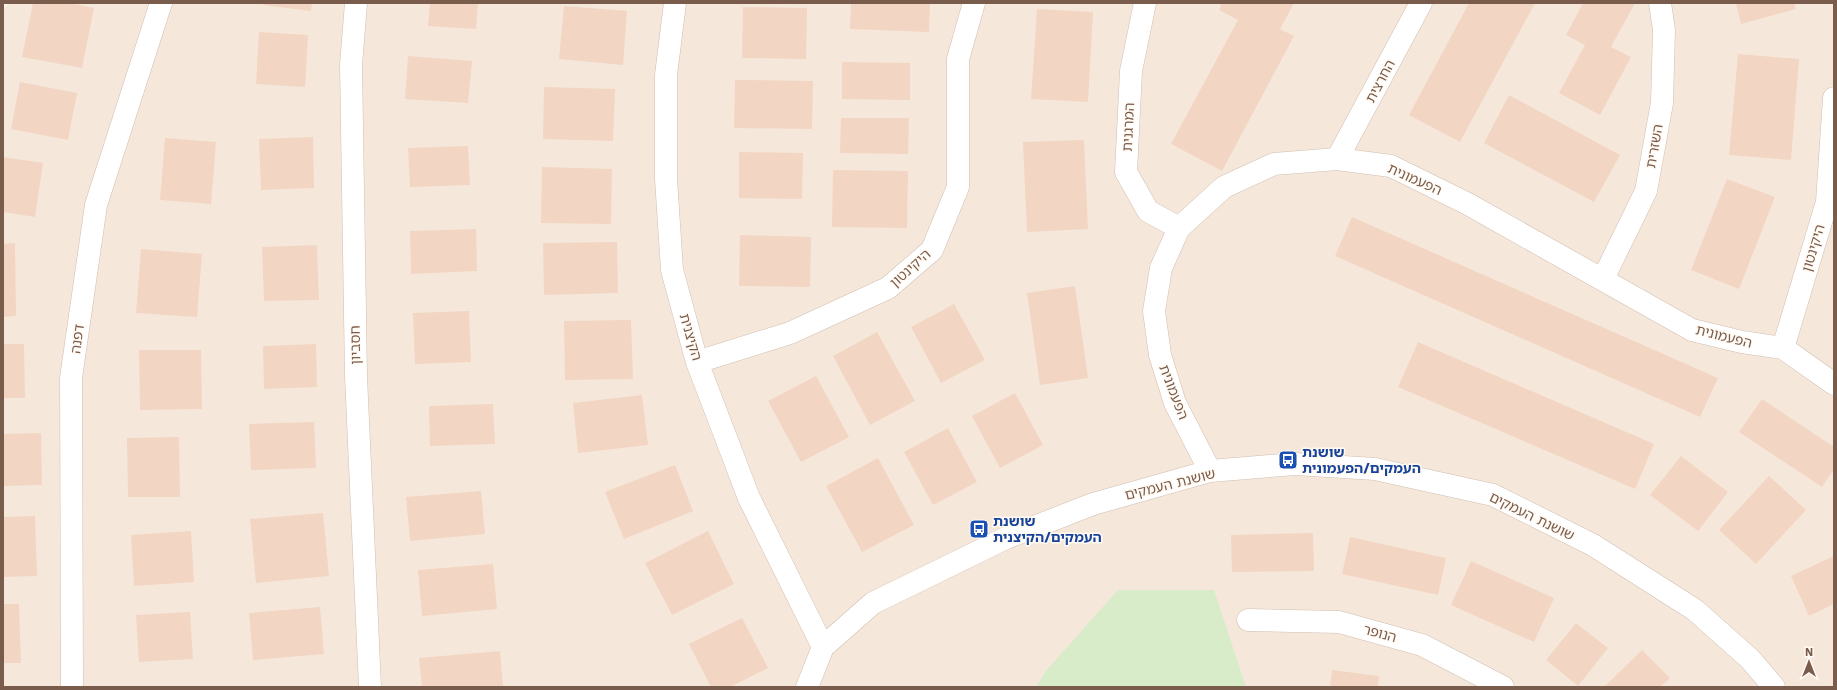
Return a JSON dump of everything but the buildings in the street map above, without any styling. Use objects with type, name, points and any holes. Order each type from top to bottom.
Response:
[{"type":"street","name":"דפנה","points":[[72,687],[71,378],[96,205],[161,3]]},
{"type":"street","name":"חסביון","points":[[356,3],[351,64],[356,376],[370,687]]},
{"type":"street","name":"הקיצנית","points":[[675,3],[666,75],[666,178],[672,270],[697,362],[749,498],[823,647]]},
{"type":"street","name":"היקינטון","points":[[697,362],[790,333],[888,288],[932,250],[958,187],[958,59],[974,3]]},
{"type":"street","name":"המרגנית","points":[[1145,3],[1131,71],[1126,172],[1148,211],[1179,228]]},
{"type":"street","name":"החרצית","points":[[1337,159],[1422,3]]},
{"type":"street","name":"השזרית","points":[[1603,279],[1646,191],[1662,102],[1664,30],[1660,3]]},
{"type":"street","name":"היקינטון","points":[[1783,348],[1827,202],[1834,98]]},
{"type":"street","name":"הפעמונית","points":[[1210,471],[1176,403],[1160,355],[1154,311],[1161,268],[1179,228],[1224,187],[1274,164],[1337,159],[1391,166],[1468,204],[1692,330],[1742,342],[1783,348],[1834,384]]},
{"type":"street","name":"שושנת העמקים","points":[[807,687],[823,647],[873,603],[1006,538],[1092,504],[1210,471],[1295,464],[1376,469],[1492,495],[1593,545],[1694,610],[1750,659],[1774,687]]},
{"type":"street","name":"הנופר","points":[[1248,620],[1339,622],[1422,645],[1503,687]]},
{"type":"shaded area","points":[[9,3],[1834,3],[1834,687],[3,687],[3,9]]},
{"type":"green space","points":[[1118,590],[1214,590],[1246,687],[1036,687],[1045,672]]},
{"type":"place","name":"שושנת העמקים/הפעמונית","points":[[1288,460]]},
{"type":"place","name":"שושנת העמקים/הקיצנית","points":[[979,529]]}]
